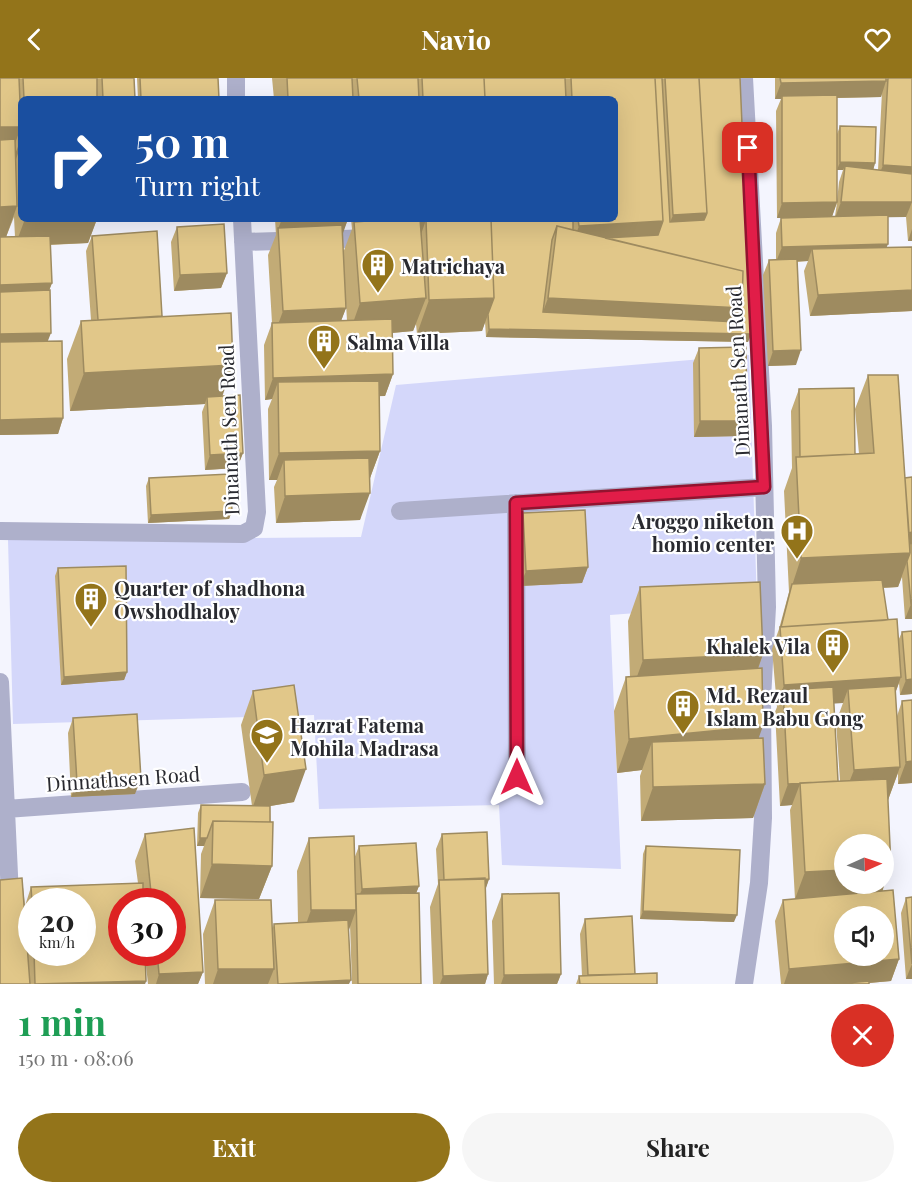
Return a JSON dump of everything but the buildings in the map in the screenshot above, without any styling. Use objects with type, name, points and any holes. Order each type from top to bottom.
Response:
[{"type":"street","points":[[236,78],[236,96]]},
{"type":"street","name":"Dinanath Sen Road","points":[[744,78],[764,487],[767,607],[762,699],[763,818],[759,883],[744,984]]},
{"type":"street","name":"Dinanath Sen Road","points":[[0,531],[243,534],[254,528],[257,512],[242,222]]},
{"type":"street","points":[[243,242],[386,238]]},
{"type":"street","points":[[400,511],[764,487]]},
{"type":"street","points":[[516,503],[517,777]]},
{"type":"street","points":[[0,682],[10,896]]},
{"type":"street","name":"Dinnathsen Road","points":[[6,809],[242,792]]},
{"type":"shaded area","points":[[749,355],[757,604],[610,615],[621,869],[502,865],[499,805],[319,809],[314,715],[13,724],[8,540],[361,537],[396,385]]},
{"type":"place","name":"Matrichaya","points":[[378,294]]},
{"type":"place","name":"Salma Villa","points":[[324,370]]},
{"type":"place","name":"Aroggo niketon homio center","points":[[797,560]]},
{"type":"place","name":"Quarter of shadhona Owshodhaloy","points":[[91,628]]},
{"type":"place","name":"Khalek Vila","points":[[833,674]]},
{"type":"place","name":"Md. Rezaul Islam Babu Gong","points":[[683,735]]},
{"type":"place","name":"Hazrat Fatema Mohila Madrasa","points":[[267,764]]},
{"type":"route","points":[[517,777],[516,503],[764,487],[763,426],[748,148]]}]
